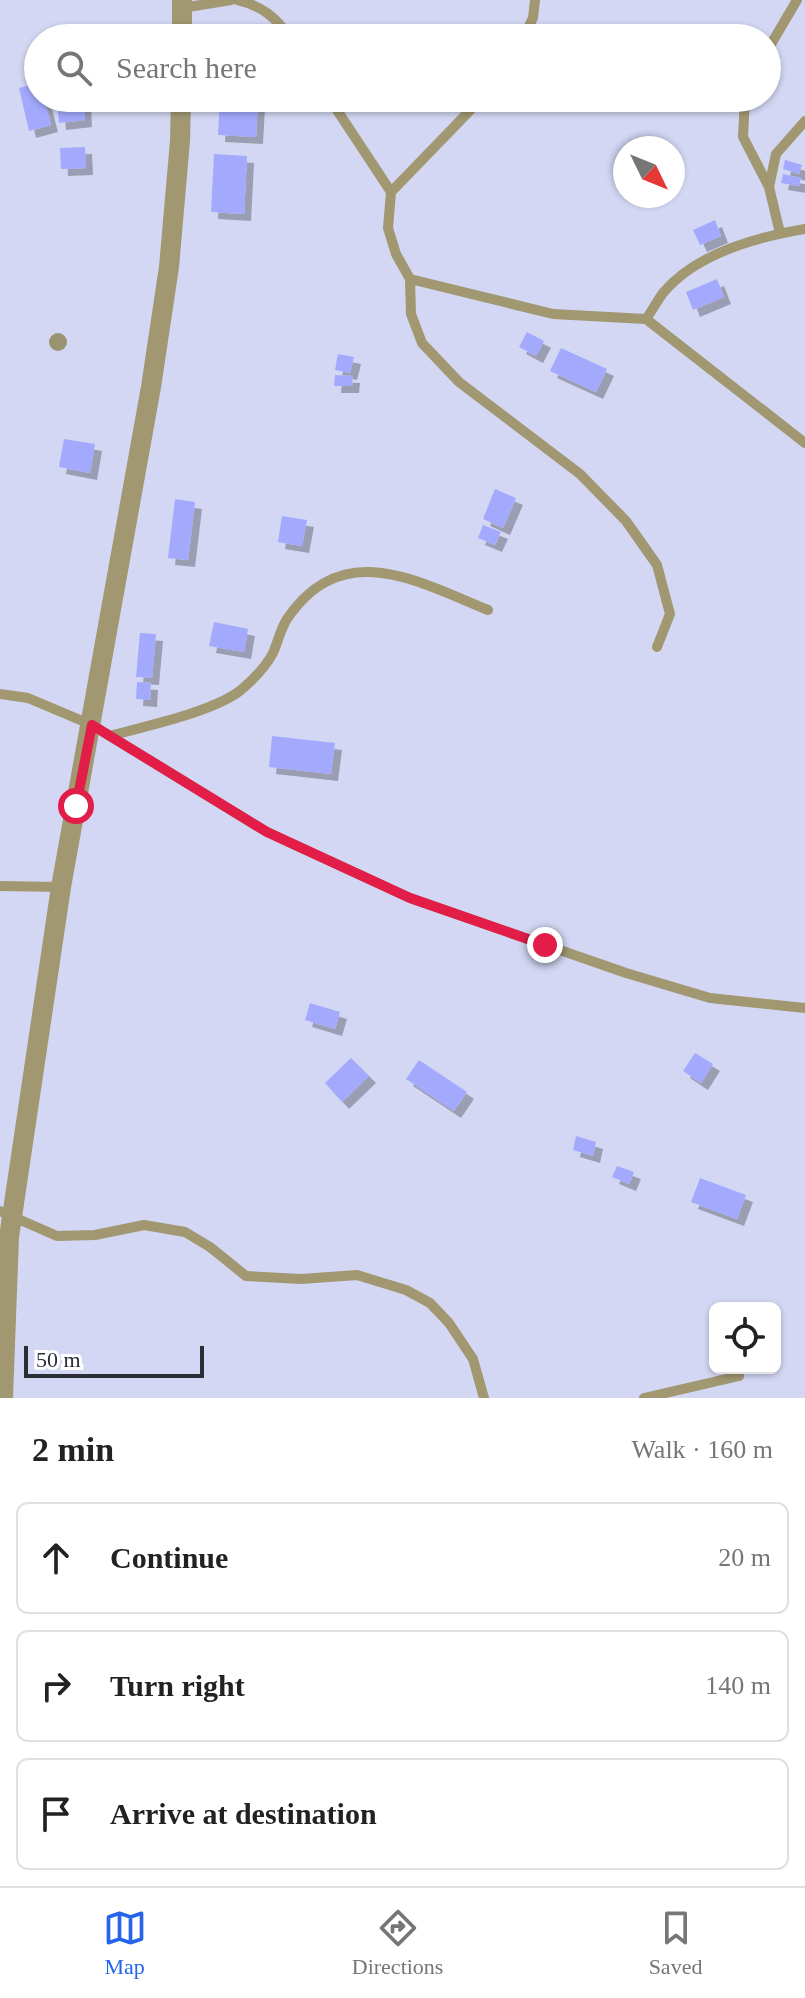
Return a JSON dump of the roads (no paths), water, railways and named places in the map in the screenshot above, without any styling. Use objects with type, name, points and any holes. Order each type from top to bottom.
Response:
[{"type":"street","points":[[3,1398],[9,1237],[6,1213],[151,387],[169,267],[181,112]]},
{"type":"lane","points":[[182,4],[234,0],[251,3],[271,13],[279,24]]},
{"type":"lane","points":[[530,24],[535,0]]},
{"type":"lane","points":[[781,27],[797,0]]},
{"type":"lane","points":[[338,112],[391,192],[388,228],[396,254],[410,279],[411,314],[422,343],[459,382],[580,474],[626,521],[657,565],[670,614],[657,647]]},
{"type":"lane","points":[[391,192],[468,112]]},
{"type":"lane","points":[[744,112],[743,137],[769,187],[780,233]]},
{"type":"lane","points":[[769,187],[776,154],[805,121]]},
{"type":"lane","points":[[646,319],[664,291],[694,266],[727,250],[780,233],[805,229]]},
{"type":"lane","points":[[410,279],[553,314],[646,319],[805,443]]},
{"type":"lane","points":[[110,736],[205,708],[238,692],[261,673],[273,653],[284,623],[298,604],[317,588],[339,577],[384,571],[407,577],[488,610]]},
{"type":"lane","points":[[0,694],[28,698],[92,725],[267,832],[410,898],[626,973],[710,998],[805,1008]]},
{"type":"lane","points":[[0,886],[61,887]]},
{"type":"lane","points":[[6,1213],[57,1236],[95,1235],[144,1225],[185,1232],[210,1247],[246,1276],[301,1279],[357,1275],[406,1290],[430,1303],[449,1323],[473,1359],[484,1398]]},
{"type":"lane","points":[[644,1398],[739,1376]]}]
